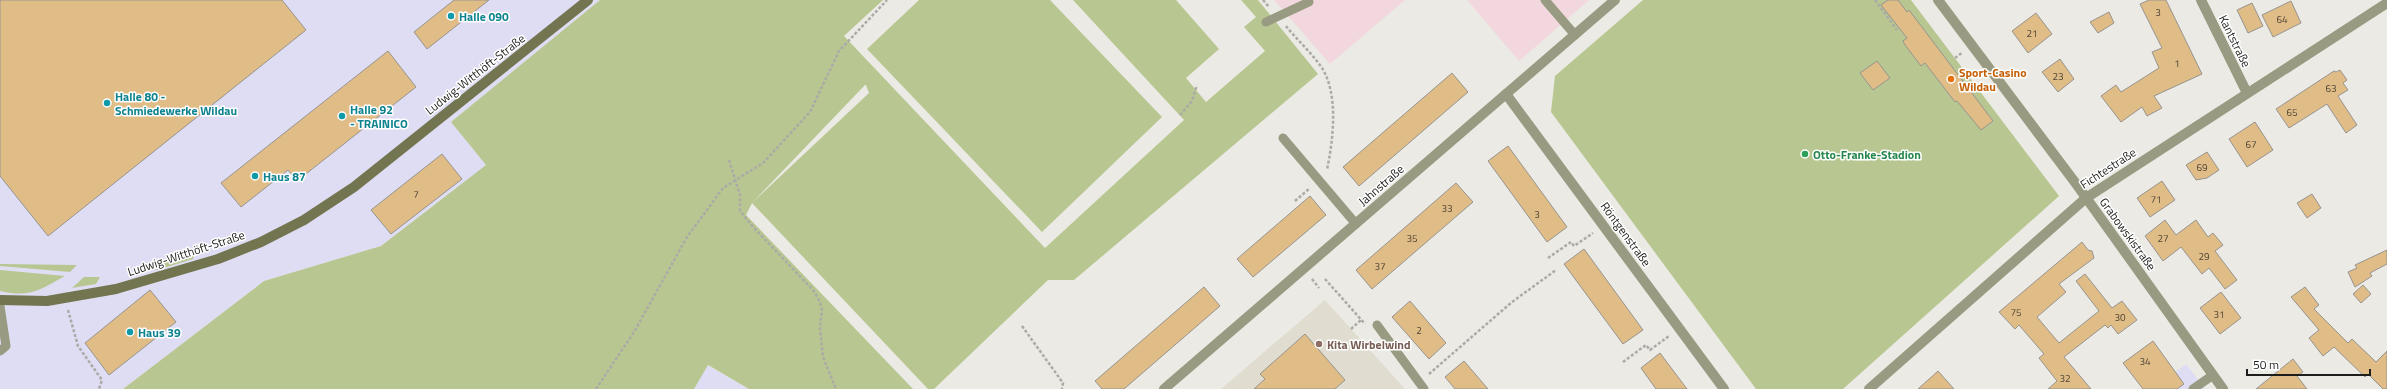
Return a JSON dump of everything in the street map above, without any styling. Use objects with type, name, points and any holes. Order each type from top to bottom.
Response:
[{"type":"street","name":"Ludwig-Witthöft-Straße","points":[[0,300],[27,302],[65,298],[116,289],[218,259],[261,242],[304,220],[354,186],[588,0]]},
{"type":"street","name":"Jahnstraße","points":[[1164,389],[1615,0]]},
{"type":"street","name":"Grabowskistraße","points":[[1938,0],[2086,198],[2224,389]]},
{"type":"street","name":"Kantstraße","points":[[2201,0],[2247,93]]},
{"type":"street","name":"Fichtestraße","points":[[1869,389],[2086,198],[2387,3]]},
{"type":"street","name":"Röntgenstraße","points":[[1506,94],[1724,389]]},
{"type":"lane","points":[[1545,0],[1575,34]]},
{"type":"lane","points":[[1266,22],[1309,2]]},
{"type":"lane","points":[[1283,138],[1356,224]]},
{"type":"lane","points":[[0,306],[6,346],[0,351]]},
{"type":"lane","points":[[1376,325],[1424,389]]},
{"type":"lane","points":[[2193,389],[2213,375]]},
{"type":"path","points":[[596,389],[634,332],[687,237],[723,188],[763,163],[810,112],[840,51],[887,0]]},
{"type":"path","points":[[1263,0],[1322,68],[1330,95],[1334,136],[1326,171],[1327,189]]},
{"type":"path","points":[[1875,0],[1897,30]]},
{"type":"path","points":[[1180,115],[1192,101],[1197,85]]},
{"type":"path","points":[[729,160],[737,179],[740,195],[740,211],[754,228],[813,290],[820,302],[823,357],[836,389]]},
{"type":"path","points":[[1296,201],[1319,180]]},
{"type":"path","points":[[1548,258],[1571,242],[1574,246],[1592,233]]},
{"type":"path","points":[[1425,377],[1512,302],[1556,270]]},
{"type":"path","points":[[65,298],[78,346],[102,380],[99,389]]},
{"type":"path","points":[[1351,329],[1361,320]]},
{"type":"path","points":[[1022,326],[1063,384],[1062,389]]},
{"type":"path","points":[[1624,362],[1646,345],[1650,350],[1669,336]]},
{"type":"shaded area","points":[[0,0],[600,0],[451,122],[486,165],[381,246],[264,281],[123,389],[0,389]]},
{"type":"shaded area","points":[[1274,0],[1405,0],[1330,64]]},
{"type":"shaded area","points":[[1467,0],[1589,0],[1519,61]]},
{"type":"shaded area","name":"Kita Wirbelwind","points":[[1325,300],[1405,389],[1221,389]]},
{"type":"shaded area","points":[[2186,364],[2205,389],[2152,389]]},
{"type":"shaded area","points":[[707,365],[749,389],[694,389]]},
{"type":"green space","points":[[600,0],[883,0],[844,36],[1045,248],[1184,120],[1073,0],[1176,0],[1219,49],[1186,78],[1206,102],[1265,51],[1244,27],[1256,17],[1241,0],[1258,0],[1318,74],[1074,280],[1048,280],[934,389],[928,389],[752,203],[746,215],[913,389],[749,389],[708,365],[694,389],[123,389],[264,281],[381,246],[486,165],[451,122]],"holes":[[[865,85],[869,93],[752,203]]]},
{"type":"green space","points":[[919,0],[1050,0],[1162,117],[1042,232],[867,49]]},
{"type":"green space","name":"Otto-Franke-Stadion","points":[[1643,0],[1911,0],[2059,196],[1843,389],[1756,389],[1551,112],[1555,76]]},
{"type":"green space","points":[[197,251],[193,259],[157,270],[149,265]]},
{"type":"green space","points":[[0,264],[77,265],[70,272],[0,266]]},
{"type":"green space","points":[[0,270],[65,276],[41,289],[20,294],[0,291]]},
{"type":"green space","points":[[84,277],[100,277],[96,284],[72,288]]},
{"type":"building","name":"Halle 80 - Schmiedewerke Wildau","points":[[0,0],[282,0],[306,30],[48,236],[0,176]]},
{"type":"building","name":"Halle 090","points":[[454,0],[489,0],[427,49],[414,32]]},
{"type":"building","points":[[1888,0],[1898,0],[1907,12],[1909,10],[1993,121],[1981,130],[1957,101],[1955,102],[1925,63],[1921,66],[1903,41],[1907,38],[1881,5]]},
{"type":"building","points":[[2149,0],[2166,0],[2202,74],[2154,96],[2162,108],[2147,116],[2142,107],[2121,122],[2101,96],[2116,85],[2121,92],[2159,68],[2152,52],[2162,48],[2140,4]]},
{"type":"building","points":[[2291,1],[2301,23],[2273,37],[2262,15]]},
{"type":"building","points":[[2252,3],[2263,26],[2248,33],[2237,10]]},
{"type":"building","points":[[2109,12],[2114,23],[2098,33],[2090,22]]},
{"type":"building","points":[[2036,13],[2052,34],[2028,53],[2012,31]]},
{"type":"building","name":"Halle 92 - TRAINICO","points":[[388,51],[416,87],[297,181],[288,170],[241,207],[221,183]]},
{"type":"building","points":[[2060,59],[2074,79],[2058,92],[2042,72]]},
{"type":"building","points":[[1877,61],[1890,78],[1873,90],[1860,73]]},
{"type":"building","points":[[2340,70],[2347,80],[2343,83],[2348,90],[2338,96],[2357,125],[2346,133],[2327,104],[2289,128],[2276,109],[2334,71],[2336,72]]},
{"type":"building","points":[[1452,73],[1468,92],[1359,186],[1343,167]]},
{"type":"building","points":[[2255,122],[2273,150],[2247,167],[2229,139]]},
{"type":"building","points":[[1508,146],[1567,227],[1547,242],[1488,161]]},
{"type":"building","points":[[2207,152],[2219,170],[2207,178],[2196,180],[2186,165]]},
{"type":"building","points":[[442,154],[462,179],[391,234],[371,210]]},
{"type":"building","points":[[2162,181],[2175,200],[2150,217],[2137,198]]},
{"type":"building","points":[[1456,183],[1473,202],[1372,289],[1356,270]]},
{"type":"building","points":[[2312,194],[2321,208],[2307,218],[2297,203]]},
{"type":"building","points":[[1310,196],[1326,215],[1253,277],[1237,259]]},
{"type":"building","points":[[2165,220],[2176,235],[2196,220],[2208,237],[2213,233],[2223,245],[2215,251],[2237,280],[2225,289],[2209,268],[2202,274],[2181,247],[2163,261],[2145,236]]},
{"type":"building","points":[[2082,242],[2088,250],[2092,251],[2094,258],[2059,284],[2066,292],[2037,317],[2059,343],[2099,311],[2076,281],[2085,274],[2112,308],[2122,301],[2137,320],[2118,334],[2111,325],[2108,328],[2105,325],[2064,357],[2091,389],[2048,389],[2057,381],[2039,358],[2044,354],[2019,325],[2015,329],[1999,312]]},
{"type":"building","points":[[1584,249],[1643,330],[1623,344],[1564,264]]},
{"type":"building","points":[[2387,250],[2387,264],[2370,273],[2372,276],[2355,287],[2348,272],[2357,268],[2355,265]]},
{"type":"building","points":[[2363,285],[2371,294],[2361,303],[2353,294]]},
{"type":"building","points":[[1204,287],[1220,306],[1124,389],[1102,389],[1095,381]]},
{"type":"building","points":[[2305,287],[2319,305],[2314,309],[2348,343],[2352,339],[2376,362],[2387,351],[2387,389],[2383,389],[2368,374],[2365,377],[2334,347],[2323,356],[2309,338],[2319,330],[2291,297]]},
{"type":"building","name":"Haus 39","points":[[150,290],[176,322],[109,375],[85,343]]},
{"type":"building","points":[[2221,292],[2241,318],[2220,334],[2200,308]]},
{"type":"building","points":[[1410,301],[1446,343],[1429,359],[1392,317]]},
{"type":"building","points":[[1305,334],[1345,380],[1335,389],[1254,389],[1265,379],[1260,374]]},
{"type":"building","points":[[2153,341],[2184,384],[2177,389],[2143,389],[2123,363]]},
{"type":"building","points":[[1660,353],[1687,389],[1656,389],[1641,368]]},
{"type":"building","points":[[2293,359],[2303,372],[2297,376],[2307,389],[2256,389]]},
{"type":"building","points":[[1464,361],[1488,389],[1455,389],[1445,377]]},
{"type":"building","points":[[1938,371],[1954,389],[1918,389]]},
{"type":"place","name":"Halle 090","points":[[451,16]]},
{"type":"place","name":"Sport-Casino Wildau","points":[[1951,79]]},
{"type":"place","name":"Halle 80 - Schmiedewerke Wildau","points":[[107,103]]},
{"type":"place","name":"Halle 92 - TRAINICO","points":[[342,116]]},
{"type":"place","name":"Otto-Franke-Stadion","points":[[1805,154]]},
{"type":"place","name":"Haus 87","points":[[255,176]]},
{"type":"place","name":"Haus 39","points":[[130,332]]},
{"type":"place","name":"Kita Wirbelwind","points":[[1319,344]]}]
